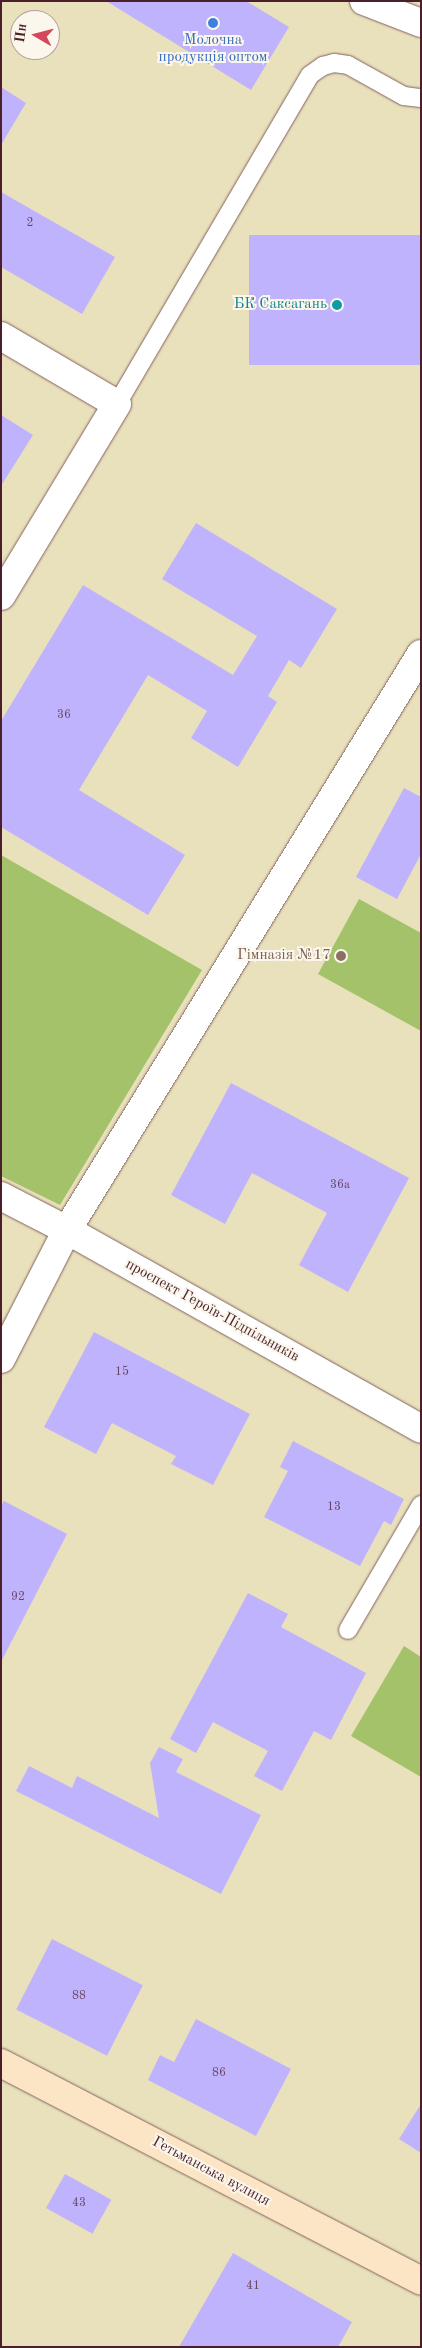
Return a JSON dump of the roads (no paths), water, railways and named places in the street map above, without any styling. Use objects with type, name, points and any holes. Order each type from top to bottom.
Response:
[{"type":"street","points":[[364,1],[421,23]]},
{"type":"street","points":[[1,336],[117,404],[1,596]]},
{"type":"street","points":[[1,1359],[68,1230],[421,654]]},
{"type":"street","name":"проспект Героїв-Підпільників","points":[[1,1196],[68,1230],[421,1429]]},
{"type":"street","name":"Гетьманська вулиця","points":[[1,2063],[421,2281]]},
{"type":"lane","points":[[117,404],[310,75],[328,64],[348,65],[404,96],[421,98]]},
{"type":"lane","points":[[348,1630],[421,1505]]},
{"type":"place","name":"Молочна продукція оптом","points":[[213,23]]},
{"type":"place","name":"БК Саксагань","points":[[337,305]]},
{"type":"place","name":"Гімназія №17","points":[[341,956]]}]
